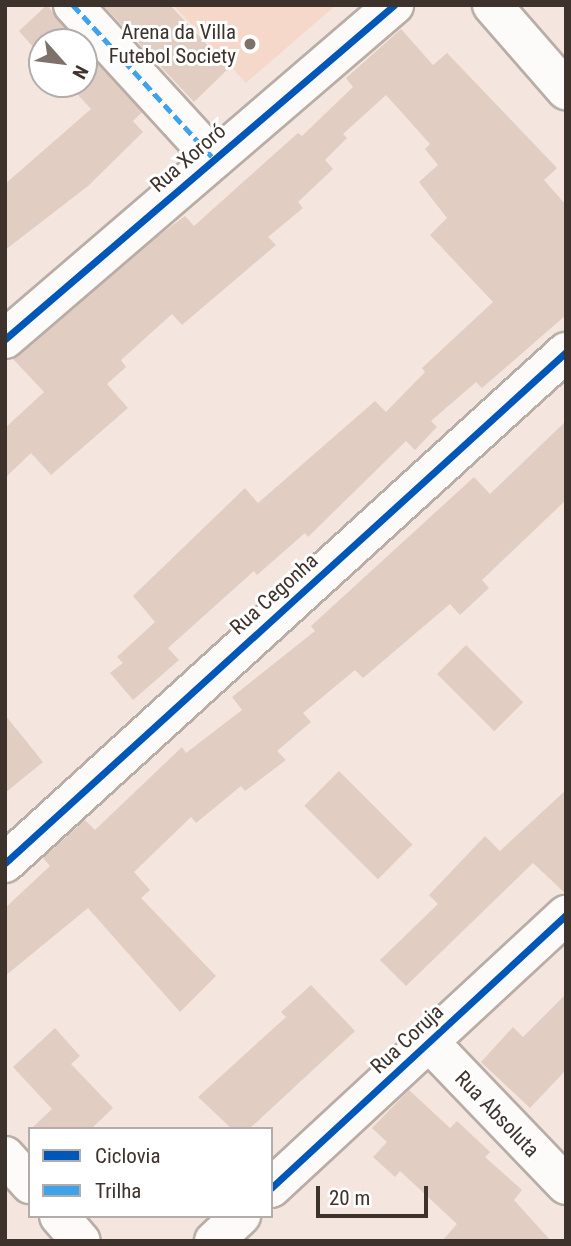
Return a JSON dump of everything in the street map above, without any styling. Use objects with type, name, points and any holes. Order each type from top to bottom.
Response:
[{"type":"street","points":[[73,5],[214,159]]},
{"type":"street","name":"Rua Xororó","points":[[5,339],[394,5]]},
{"type":"street","points":[[492,5],[566,90]]},
{"type":"street","name":"Rua Cegonha","points":[[5,863],[566,352]]},
{"type":"street","name":"Rua Coruja","points":[[273,1186],[566,915]]},
{"type":"street","name":"Rua Absoluta","points":[[429,1042],[566,1185]]},
{"type":"street","points":[[5,1156],[28,1182]]},
{"type":"street","points":[[61,1218],[81,1241]]},
{"type":"street","points":[[214,1241],[239,1218]]},
{"type":"shaded area","name":"Arena da Villa Futebol Society","points":[[173,5],[336,5],[246,83]]},
{"type":"building","points":[[47,5],[66,28],[28,28],[28,41],[19,31]]},
{"type":"building","points":[[103,5],[170,5],[229,68],[194,102]]},
{"type":"building","points":[[401,29],[433,65],[447,53],[557,168],[544,180],[566,205],[566,315],[482,388],[476,382],[431,421],[437,427],[415,450],[406,441],[308,537],[305,533],[257,575],[254,571],[168,648],[179,660],[133,700],[110,673],[123,663],[117,657],[155,622],[133,596],[245,488],[258,503],[375,401],[386,412],[425,372],[422,368],[493,302],[430,235],[447,218],[419,182],[438,165],[425,149],[430,144],[386,95],[343,134],[347,138],[325,160],[333,169],[298,202],[303,208],[268,237],[276,245],[182,325],[172,314],[121,360],[126,367],[107,384],[128,408],[51,475],[31,453],[5,478],[5,428],[44,392],[13,359],[158,236],[185,216],[194,226],[298,133],[302,136],[353,87],[346,78]]},
{"type":"building","points":[[98,64],[142,112],[133,121],[143,132],[88,186],[5,250],[5,184],[91,109],[81,98],[98,98]]},
{"type":"building","points":[[566,421],[566,500],[482,580],[489,588],[460,615],[450,604],[363,678],[355,670],[303,713],[311,722],[277,751],[286,760],[245,791],[241,786],[196,823],[191,817],[134,872],[150,890],[141,898],[216,976],[180,1012],[88,908],[5,976],[5,908],[50,866],[43,858],[85,820],[95,830],[182,747],[186,753],[242,710],[232,697],[315,631],[311,626],[474,477],[490,494]]},
{"type":"building","points":[[466,645],[523,702],[494,731],[437,674]]},
{"type":"building","points":[[5,715],[43,762],[5,793]]},
{"type":"building","points":[[339,771],[413,845],[378,879],[304,806]]},
{"type":"building","points":[[566,790],[566,894],[533,863],[406,986],[380,960],[438,904],[429,895],[485,836],[500,851]]},
{"type":"building","points":[[311,985],[355,1031],[251,1127],[230,1127],[198,1097],[286,1017],[281,1012]]},
{"type":"building","points":[[566,994],[566,1070],[530,1108],[481,1062],[513,1027],[523,1037]]},
{"type":"building","points":[[55,1028],[80,1056],[71,1064],[113,1108],[93,1127],[33,1127],[52,1109],[13,1067]]},
{"type":"building","points":[[409,1090],[450,1128],[457,1121],[490,1152],[485,1157],[522,1190],[514,1200],[551,1241],[442,1241],[457,1224],[400,1171],[395,1177],[373,1157],[387,1142],[372,1128]]},
{"type":"marked path","points":[[73,5],[214,159]]},
{"type":"cycle path","points":[[5,339],[394,5]]},
{"type":"cycle path","points":[[5,863],[566,352]]},
{"type":"cycle path","points":[[273,1186],[566,915]]},
{"type":"place","name":"Arena da Villa Futebol Society","points":[[250,44]]}]
